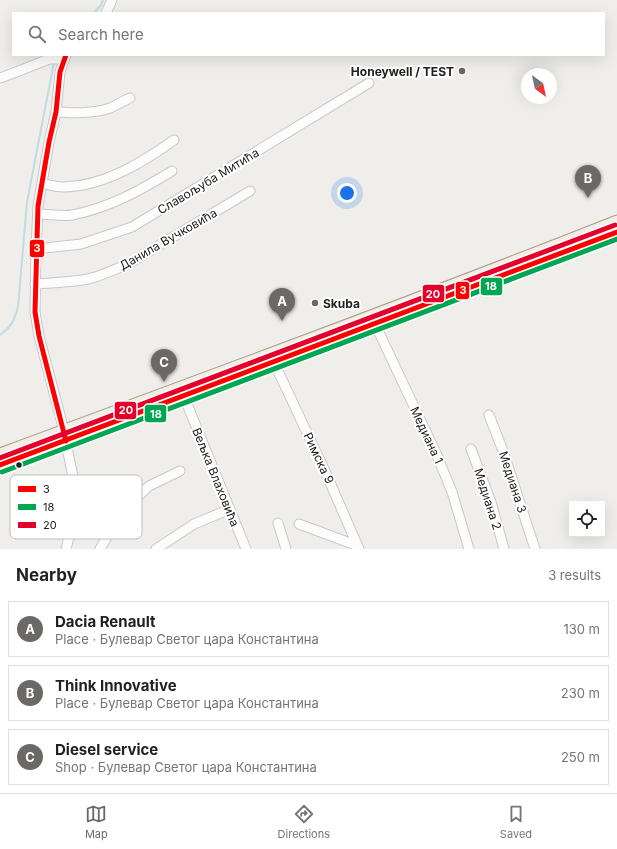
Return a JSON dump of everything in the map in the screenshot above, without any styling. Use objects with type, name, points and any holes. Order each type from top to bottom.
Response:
[{"type":"main road","points":[[0,465],[65,436],[617,221]]},
{"type":"main road","points":[[0,454],[65,436],[375,324],[617,232]]},
{"type":"street","points":[[106,12],[112,0]]},
{"type":"street","points":[[0,78],[59,58],[60,72],[56,112],[42,184],[38,214],[36,249],[36,324],[65,436],[73,475]]},
{"type":"street","name":"Славољуба Митића","points":[[36,249],[81,244],[132,227],[370,84]]},
{"type":"street","points":[[56,112],[80,113],[109,108],[130,98]]},
{"type":"street","points":[[42,184],[62,187],[83,185],[110,177],[130,168],[174,140]]},
{"type":"street","points":[[38,214],[71,215],[109,205],[144,188],[172,171]]},
{"type":"street","name":"Данила Вучковића","points":[[36,284],[67,282],[89,278],[116,269],[134,261],[250,191]]},
{"type":"street","name":"Медиана 1","points":[[375,324],[436,452],[452,492],[469,549]]},
{"type":"street","name":"Римска 9","points":[[278,371],[359,548]]},
{"type":"street","name":"Вељка Влаховића","points":[[187,404],[246,549]]},
{"type":"street","name":"Медиана 3","points":[[490,415],[535,549]]},
{"type":"street","name":"Медиана 2","points":[[471,449],[491,502],[504,549]]},
{"type":"street","points":[[142,493],[149,486],[180,471]]},
{"type":"street","points":[[156,549],[194,524],[230,509]]},
{"type":"street","points":[[278,523],[286,549]]},
{"type":"street","name":"Римска 9","points":[[299,524],[359,548]]},
{"type":"street","points":[[100,549],[106,539]]},
{"type":"waterway","points":[[95,12],[103,0]]},
{"type":"waterway","points":[[0,335],[12,323],[18,307],[27,202],[54,62]]},
{"type":"transit line","name":"3","points":[[66,56],[60,72],[56,112],[49,142],[38,206],[35,312],[39,336],[66,441]]},
{"type":"transit line","name":"20","points":[[0,458],[615,225]]},
{"type":"transit line","name":"3","points":[[0,465],[617,232]]},
{"type":"transit line","name":"18","points":[[2,472],[617,239]]},
{"type":"place","name":"Honeywell / TEST","points":[[462,71]]},
{"type":"place","name":"Think Innovative","points":[[588,198]]},
{"type":"place","name":"Skuba","points":[[315,303]]},
{"type":"place","name":"Dacia Renault","points":[[282,321]]},
{"type":"place","name":"Diesel service","points":[[164,382]]}]
